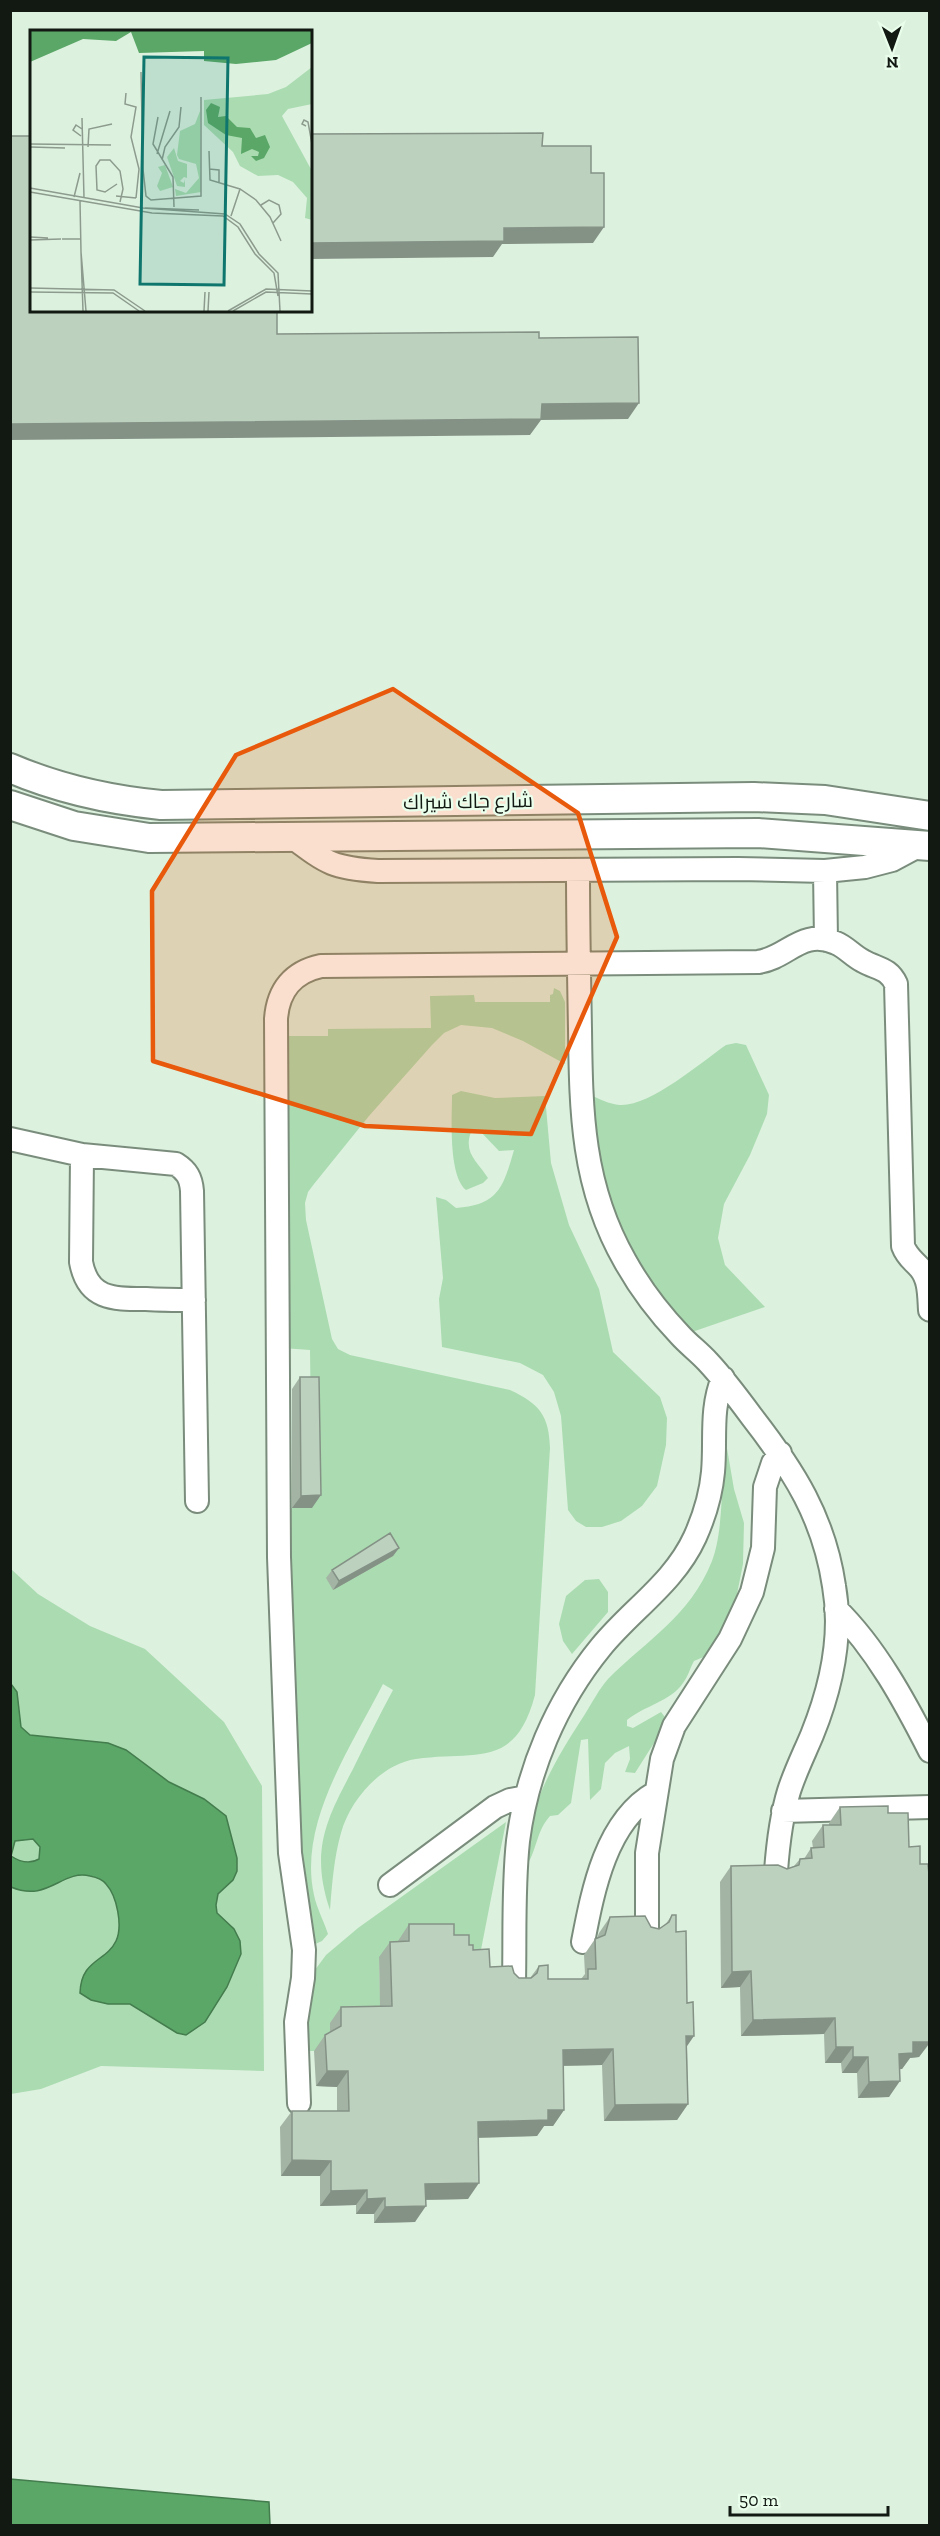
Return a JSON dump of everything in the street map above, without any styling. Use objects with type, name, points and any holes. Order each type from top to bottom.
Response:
[{"type":"street","name":"شارع جاك شيراك","points":[[10,768],[61,787],[94,795],[161,805],[754,797],[825,800],[930,816]]},
{"type":"street","name":"شارع جاك شيراك","points":[[10,805],[74,826],[150,838],[188,840],[758,833],[925,846]]},
{"type":"street","points":[[292,837],[328,864],[350,869],[738,868],[825,871],[865,867],[925,846]]},
{"type":"street","points":[[578,870],[581,1105],[588,1158],[598,1200],[610,1230],[641,1287],[674,1329],[723,1378],[780,1453],[803,1490],[823,1534],[830,1561],[836,1609],[836,1647],[832,1676],[789,1790],[783,1811],[776,1871]]},
{"type":"street","points":[[825,871],[826,940]]},
{"type":"street","points":[[298,2103],[296,2022],[303,1978],[304,1950],[290,1853],[279,1557],[277,1006],[281,994],[297,975],[321,966],[758,962],[777,957],[794,944],[804,940],[826,940],[845,948],[867,963],[888,972],[896,984],[903,1246],[908,1258],[918,1266],[927,1280],[930,1310]]},
{"type":"street","points":[[10,1139],[82,1155],[176,1164],[187,1173],[192,1191],[197,1501]]},
{"type":"street","points":[[82,1155],[81,1262],[88,1283],[96,1291],[118,1299],[194,1300]]},
{"type":"street","points":[[514,1982],[516,1865],[526,1797],[551,1727],[583,1670],[621,1625],[672,1574],[694,1538],[709,1496],[713,1473],[713,1414],[723,1378]]},
{"type":"street","points":[[647,1931],[647,1852],[662,1758],[674,1726],[730,1640],[752,1592],[763,1548],[765,1487],[770,1469],[780,1453]]},
{"type":"street","points":[[836,1609],[854,1628],[886,1674],[930,1751]]},
{"type":"street","points":[[583,1942],[597,1884],[620,1826],[635,1806],[655,1793]]},
{"type":"street","points":[[390,1885],[495,1808],[510,1800],[526,1797]]},
{"type":"street","points":[[783,1811],[930,1807]]},
{"type":"highlighted area","points":[[393,689],[578,813],[617,937],[531,1134],[365,1126],[153,1061],[152,891],[236,755]]},
{"type":"shaded area","points":[[554,988],[560,991],[565,1002],[565,1064],[523,1041],[492,1028],[461,1025],[444,1033],[369,1116],[308,1192],[305,1203],[306,1220],[332,1339],[338,1349],[350,1355],[510,1390],[529,1400],[541,1412],[548,1427],[550,1448],[535,1695],[527,1719],[516,1736],[504,1746],[490,1752],[416,1759],[403,1762],[379,1776],[359,1796],[345,1821],[335,1861],[330,1910],[321,1870],[324,1836],[335,1804],[393,1690],[383,1684],[343,1759],[320,1813],[311,1868],[315,1900],[328,1934],[322,1941],[311,1946],[306,1943],[283,1508],[312,1508],[310,1350],[282,1348],[278,1036],[328,1036],[328,1029],[431,1028],[430,996],[474,995],[475,1002],[550,1002],[550,995],[553,994]]},
{"type":"shaded area","points":[[736,1043],[746,1045],[769,1095],[767,1114],[750,1155],[724,1204],[718,1238],[725,1265],[765,1307],[692,1332],[641,1278],[607,1212],[589,1094],[620,1105],[646,1099],[726,1045]]},
{"type":"shaded area","points":[[461,1091],[495,1098],[545,1096],[551,1163],[569,1225],[599,1289],[613,1352],[660,1397],[667,1418],[666,1445],[657,1486],[642,1506],[621,1521],[602,1527],[586,1527],[576,1521],[568,1510],[561,1416],[554,1392],[543,1375],[520,1363],[442,1347],[439,1299],[443,1278],[436,1197],[446,1200],[456,1208],[481,1203],[490,1198],[502,1184],[514,1150],[499,1151],[479,1130],[471,1132],[470,1152],[488,1178],[483,1183],[466,1190],[460,1183],[456,1172],[452,1146],[452,1095]]},
{"type":"shaded area","points":[[723,1425],[734,1489],[744,1523],[743,1564],[733,1614],[713,1653],[694,1661],[678,1689],[627,1720],[627,1726],[633,1728],[661,1712],[668,1721],[635,1773],[625,1772],[630,1759],[629,1746],[615,1753],[605,1763],[601,1789],[590,1800],[588,1739],[581,1740],[571,1803],[558,1815],[550,1816],[545,1822],[525,1868],[526,1847],[536,1806],[543,1787],[574,1731],[608,1679],[680,1612],[703,1580],[712,1561],[721,1513]]},
{"type":"shaded area","points":[[10,1568],[38,1594],[90,1626],[145,1649],[224,1722],[262,1786],[264,2071],[101,2066],[41,2089],[11,2094]]},
{"type":"shaded area","points":[[599,1579],[608,1592],[608,1612],[572,1654],[563,1641],[559,1624],[566,1596],[585,1580]]},
{"type":"shaded area","points":[[11,1684],[17,1692],[21,1727],[30,1735],[108,1743],[126,1750],[169,1782],[204,1799],[226,1816],[237,1858],[237,1871],[233,1880],[218,1894],[216,1905],[217,1913],[234,1929],[240,1941],[241,1954],[227,1987],[205,2022],[186,2035],[177,2033],[130,2004],[108,2004],[91,2000],[80,1993],[85,1973],[112,1948],[118,1935],[118,1911],[110,1889],[105,1883],[90,1876],[80,1875],[35,1891],[24,1891],[11,1887]],"holes":[[[33,1839],[40,1847],[39,1859],[25,1862],[11,1856],[15,1841]]]},
{"type":"shaded area","points":[[506,1822],[478,1965],[379,1957],[380,1997],[394,2022],[330,2042],[314,2051],[303,2051],[312,1974],[326,1955],[358,1928]]},
{"type":"shaded area","points":[[10,2479],[269,2502],[270,2525],[11,2525]]},
{"type":"building","points":[[543,133],[542,146],[591,146],[591,173],[604,173],[604,227],[504,228],[504,241],[312,243],[312,134]]},
{"type":"building","points":[[10,136],[30,136],[30,312],[277,312],[277,334],[539,332],[539,338],[638,337],[639,403],[542,404],[541,419],[10,424]]},
{"type":"building","points":[[300,1377],[319,1377],[321,1495],[301,1496]]},
{"type":"building","points":[[390,1533],[399,1548],[339,1581],[332,1570]]},
{"type":"building","points":[[888,1806],[888,1813],[908,1813],[909,1847],[920,1846],[920,1864],[928,1864],[930,2042],[913,2042],[913,2053],[899,2054],[900,2081],[869,2082],[868,2057],[853,2057],[853,2047],[836,2047],[835,2018],[753,2020],[751,1971],[732,1972],[731,1866],[778,1865],[787,1869],[799,1865],[800,1859],[812,1858],[811,1848],[824,1847],[823,1825],[841,1825],[840,1807]]},
{"type":"building","points":[[672,1915],[676,1915],[676,1932],[686,1931],[687,2003],[693,2002],[694,2036],[686,2036],[688,2104],[615,2105],[613,2049],[563,2050],[564,2110],[548,2110],[548,2120],[478,2122],[479,2183],[425,2184],[426,2206],[385,2207],[385,2198],[367,2199],[367,2190],[331,2191],[331,2161],[292,2160],[292,2111],[349,2111],[348,2071],[327,2071],[325,2035],[341,2026],[341,2007],[392,2006],[390,1942],[409,1941],[409,1924],[454,1924],[454,1935],[469,1935],[469,1945],[473,1945],[473,1950],[489,1949],[490,1967],[512,1966],[519,1978],[531,1978],[537,1973],[539,1966],[548,1965],[548,1979],[588,1979],[588,1969],[596,1969],[595,1939],[605,1935],[610,1917],[645,1916],[651,1927],[659,1929],[669,1922]]}]
